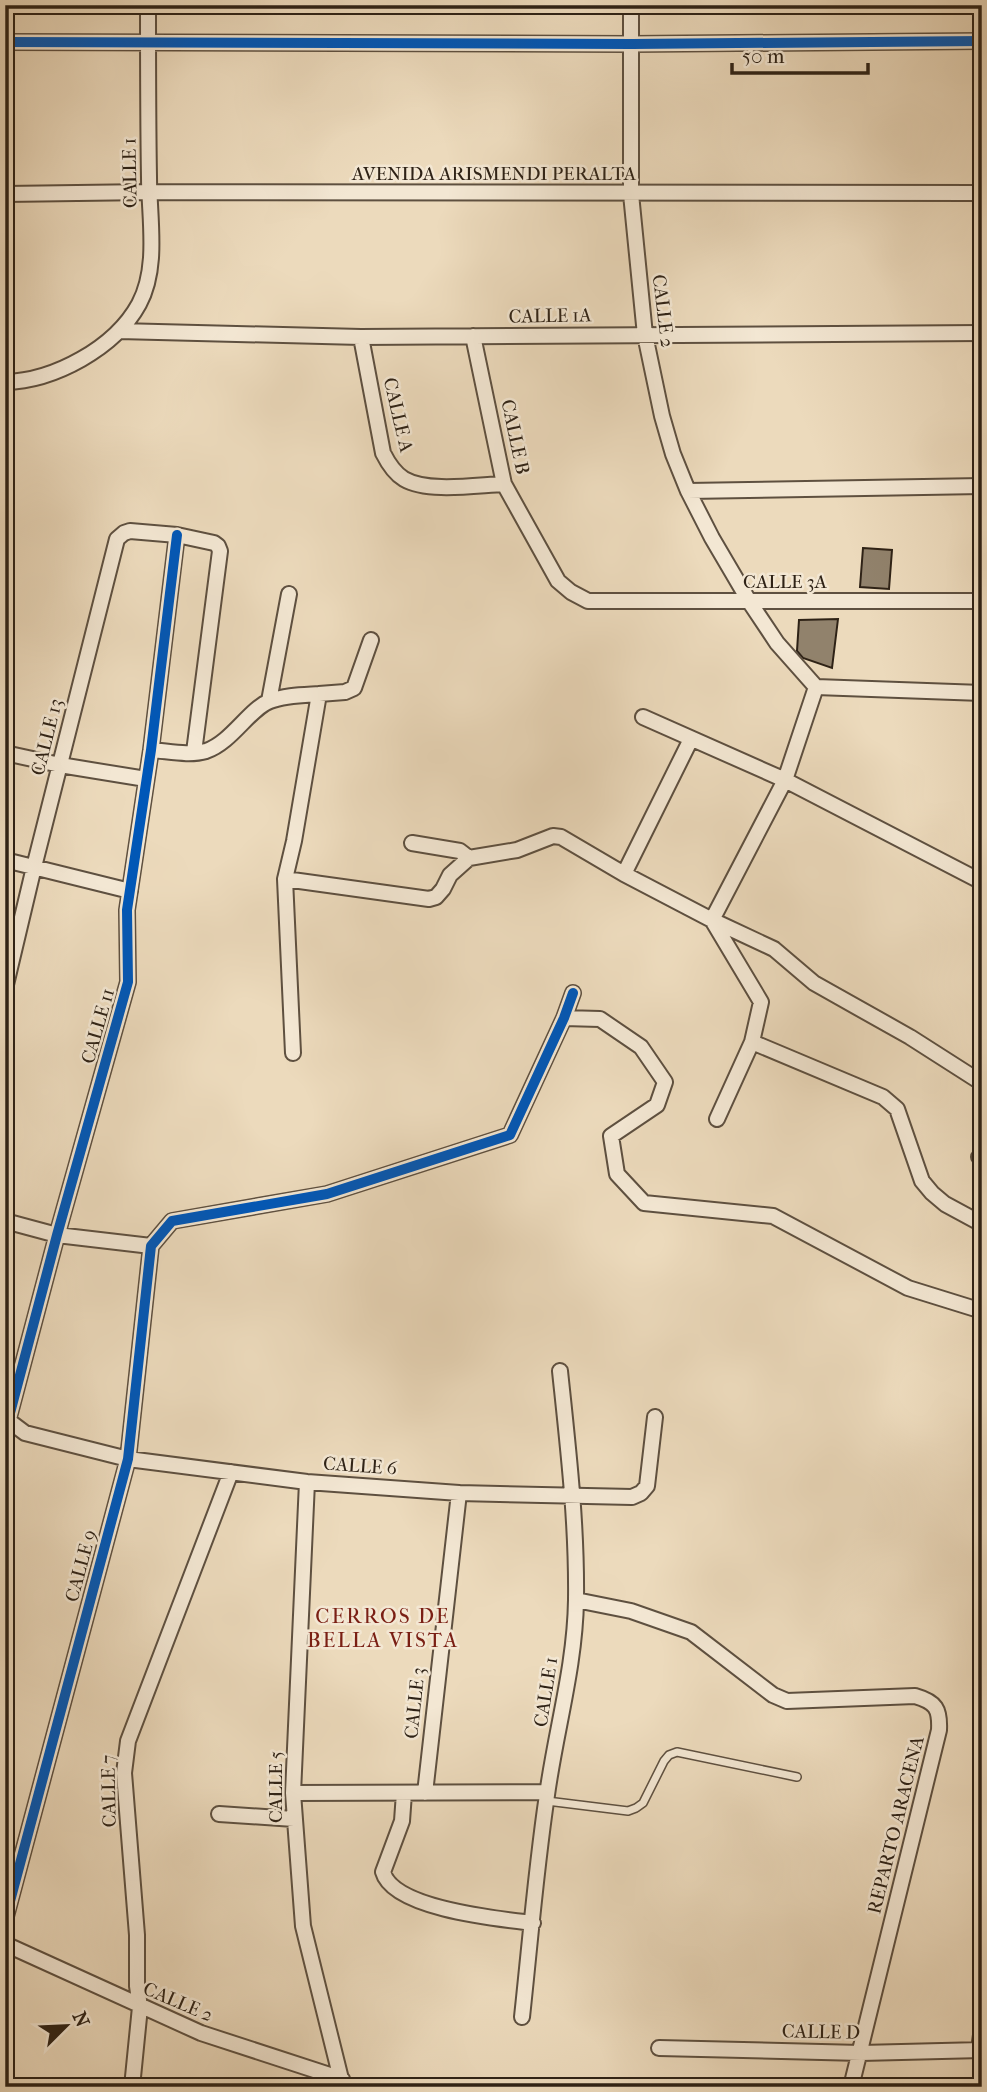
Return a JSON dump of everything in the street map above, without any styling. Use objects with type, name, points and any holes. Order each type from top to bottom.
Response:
[{"type":"street","name":"CALLE 1","points":[[5,382],[24,381],[56,373],[105,343],[119,331],[139,304],[148,277],[151,239],[148,5]]},
{"type":"street","name":"CALLE 2","points":[[631,5],[631,194],[645,335],[662,416],[688,491],[712,538],[748,601],[777,643],[816,687]]},
{"type":"street","points":[[5,42],[632,44],[982,41]]},
{"type":"street","name":"AVENIDA ARISMENDI PERALTA","points":[[5,194],[982,193]]},
{"type":"street","name":"CALLE 1A","points":[[119,331],[361,337],[982,333]]},
{"type":"street","name":"CALLE B","points":[[473,336],[504,484],[558,581],[588,601]]},
{"type":"street","name":"CALLE A","points":[[361,337],[383,453],[390,466],[403,479],[420,485],[504,484]]},
{"type":"street","points":[[688,491],[982,486]]},
{"type":"street","name":"CALLE 13","points":[[5,989],[117,539],[130,531],[177,536]]},
{"type":"street","points":[[177,536],[214,543],[220,551],[194,752]]},
{"type":"street","name":"CALLE 11","points":[[6,1423],[128,982],[127,910],[151,750],[177,536]]},
{"type":"street","points":[[269,701],[289,594]]},
{"type":"street","name":"CALLE 3A","points":[[588,601],[982,601]]},
{"type":"street","points":[[151,750],[207,750],[226,739],[269,701],[292,696],[345,692],[354,688],[371,640]]},
{"type":"street","points":[[712,920],[785,780],[816,687],[982,693]]},
{"type":"street","points":[[293,1053],[285,879],[319,694]]},
{"type":"street","points":[[643,717],[785,780],[982,883]]},
{"type":"street","points":[[624,874],[691,739]]},
{"type":"street","points":[[5,753],[146,779]]},
{"type":"street","points":[[285,879],[424,900],[436,897],[450,875],[469,859],[517,850],[553,836],[561,837],[624,874],[774,949],[814,983],[910,1037],[982,1083]]},
{"type":"street","points":[[412,843],[460,851],[469,859]]},
{"type":"street","points":[[5,860],[130,891]]},
{"type":"street","points":[[712,920],[761,1002],[752,1042],[717,1119]]},
{"type":"street","points":[[5,1221],[57,1235],[151,1247],[172,1221],[327,1194],[510,1135],[573,993]]},
{"type":"street","points":[[564,1018],[600,1019],[641,1047],[665,1082],[657,1105],[611,1136],[617,1174],[644,1203],[773,1216],[908,1288],[982,1311]]},
{"type":"street","points":[[752,1042],[883,1097],[897,1109],[922,1181],[945,1204],[982,1224]]},
{"type":"street","name":"CALLE 9","points":[[5,1920],[128,1459],[151,1247]]},
{"type":"street","name":"CALLE 1","points":[[522,2017],[546,1796],[573,1646],[576,1600],[573,1497],[560,1371]]},
{"type":"street","name":"CALLE 6","points":[[6,1423],[25,1433],[128,1459],[307,1482],[459,1493],[632,1497],[647,1486],[655,1417]]},
{"type":"street","name":"CALLE 7","points":[[132,2087],[140,2007],[124,1773],[128,1741],[231,1472]]},
{"type":"street","name":"CALLE 5","points":[[307,1482],[294,1819],[303,1926],[343,2083]]},
{"type":"street","name":"CALLE 3","points":[[425,1793],[459,1493]]},
{"type":"street","name":"REPARTO ARACENA","points":[[576,1600],[631,1611],[691,1632],[773,1695],[787,1701],[915,1696],[927,1699],[936,1706],[940,1718],[939,1730],[851,2087]]},
{"type":"street","points":[[293,1793],[546,1796]]},
{"type":"street","points":[[404,1793],[402,1821],[383,1872],[392,1888],[442,1909],[533,1923]]},
{"type":"street","points":[[219,1814],[294,1819]]},
{"type":"street","name":"CALLE 2","points":[[5,1944],[201,2034],[343,2083]]},
{"type":"street","points":[[980,2050],[982,2028]]},
{"type":"street","name":"CALLE D","points":[[659,2048],[861,2053],[980,2050]]},
{"type":"lane","points":[[546,1796],[628,1811],[643,1803],[664,1761],[677,1752],[797,1777]]},
{"type":"building","points":[[863,548],[892,550],[889,589],[860,587]]},
{"type":"building","points":[[838,619],[832,668],[803,658],[797,651],[799,620]]},
{"type":"cycle path","points":[[5,42],[632,44],[982,41]]},
{"type":"cycle path","points":[[5,1432],[128,982],[127,910],[151,750],[177,535]]},
{"type":"cycle path","points":[[5,1920],[128,1459],[151,1246],[172,1221],[327,1194],[510,1135],[573,993]]},
{"type":"district","name":"CERROS DE BELLA VISTA","points":[[383,1628]]}]
